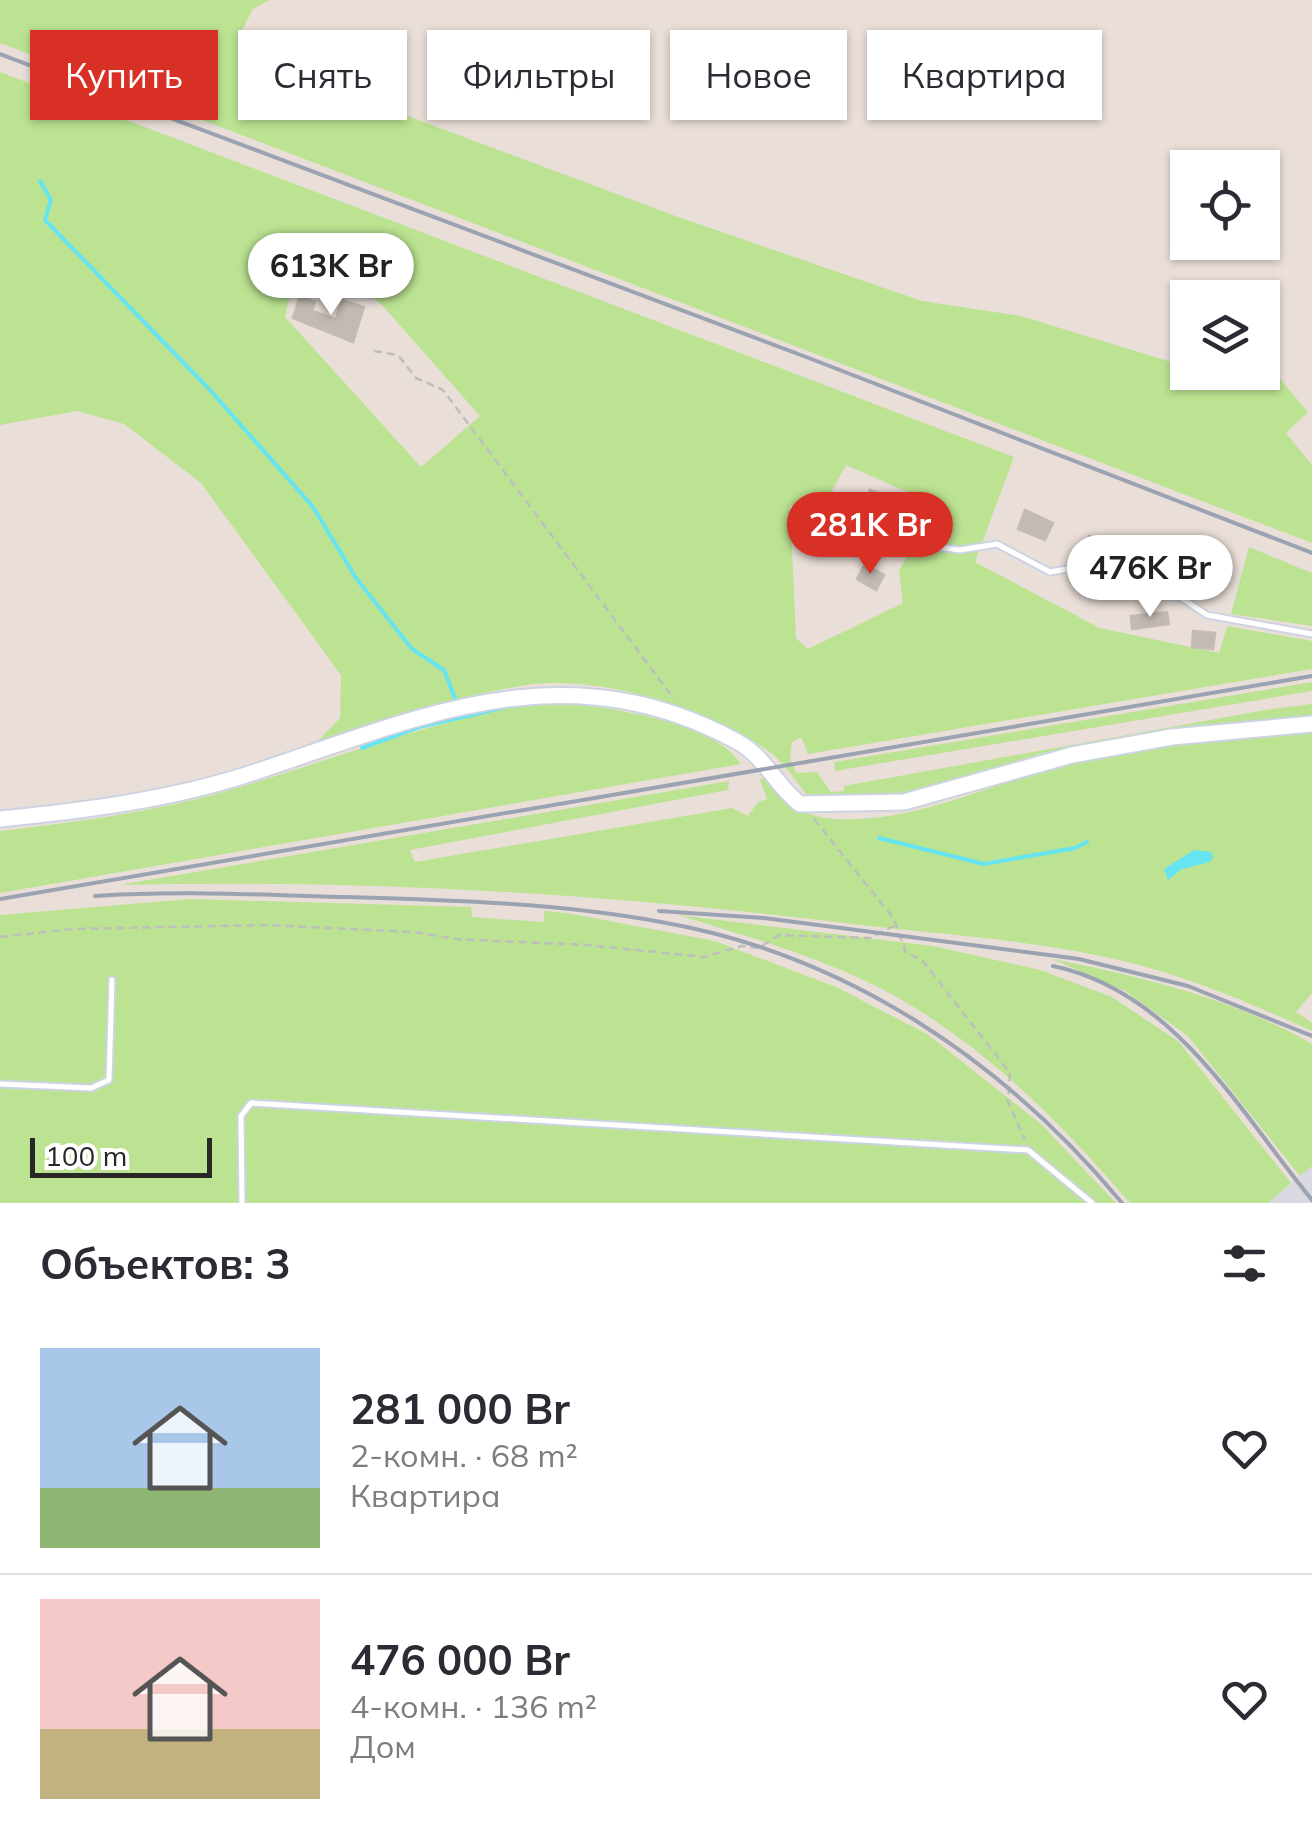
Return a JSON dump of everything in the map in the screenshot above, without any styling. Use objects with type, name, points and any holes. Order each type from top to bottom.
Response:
[{"type":"street","points":[[0,819],[103,806],[213,783],[436,712],[542,693],[643,704],[689,720],[740,742],[764,760],[800,804],[904,802],[1072,755],[1172,737],[1312,724]]},
{"type":"lane","points":[[865,514],[916,544],[960,550],[997,544],[1050,572],[1084,566],[1144,594],[1180,597],[1206,614],[1312,634]]},
{"type":"lane","points":[[0,1084],[92,1088],[108,1080],[112,980]]},
{"type":"lane","points":[[242,1203],[241,1116],[252,1104],[1028,1150],[1092,1203]]},
{"type":"path","points":[[374,351],[398,355],[416,378],[443,390],[689,720]]},
{"type":"path","points":[[800,804],[887,910],[906,953],[922,960],[1010,1073],[1008,1102],[1028,1150]]},
{"type":"path","points":[[0,937],[72,929],[265,925],[414,932],[456,939],[588,945],[704,957],[742,946],[756,949],[779,935],[870,938],[894,926]]},
{"type":"shaded area","points":[[1312,1166],[1312,1203],[1268,1203],[1291,1183]]},
{"type":"green space","points":[[0,0],[269,0],[253,9],[242,30],[238,30],[238,120],[407,120],[407,116],[681,218],[922,301],[1021,316],[1170,362],[1170,390],[1280,390],[1280,379],[1308,412],[1286,433],[1312,465],[1312,543],[202,120],[218,120],[218,30],[30,30],[30,54],[0,43]]},
{"type":"green space","points":[[0,72],[30,83],[30,120],[126,120],[1014,457],[975,562],[1100,628],[1219,653],[1227,626],[1312,641],[1312,669],[808,754],[801,737],[792,742],[790,759],[796,773],[817,772],[831,792],[844,791],[844,786],[1265,710],[1312,704],[1312,716],[1123,738],[1061,751],[936,787],[874,797],[806,794],[772,754],[720,723],[655,699],[588,685],[527,685],[472,696],[314,745],[340,718],[341,675],[201,483],[124,424],[77,411],[0,425]],"holes":[[[298,262],[331,262],[382,305],[480,416],[421,467],[285,317]],[[846,465],[935,504],[899,571],[903,603],[808,649],[796,638],[790,506],[827,500]]]},
{"type":"green space","points":[[1249,547],[1312,573],[1312,626],[1231,614]]},
{"type":"green space","points":[[1312,682],[1312,691],[835,771],[834,762]]},
{"type":"green space","points":[[560,700],[684,726],[727,748],[741,764],[0,893],[0,831],[180,803],[469,717]]},
{"type":"green space","points":[[1312,728],[1312,993],[1296,1012],[1312,1023],[1312,1031],[1229,995],[1143,966],[990,939],[658,903],[478,890],[299,884],[119,885],[729,781],[728,790],[410,850],[415,862],[732,808],[748,816],[758,802],[767,799],[760,779],[769,777],[789,801],[814,815],[866,819],[897,815],[1106,752]]},
{"type":"green space","points":[[190,899],[471,907],[472,917],[544,922],[544,911],[715,941],[836,987],[927,1034],[1041,1124],[1116,1203],[0,1203],[0,915]]},
{"type":"green space","points":[[678,915],[933,946],[1040,970],[1112,997],[1179,1042],[1291,1183],[1268,1203],[1130,1203],[1030,1097],[974,1049],[914,1007],[829,965]]},
{"type":"green space","points":[[1052,959],[1219,1002],[1312,1044],[1312,1166],[1300,1176],[1188,1036],[1125,991]]},
{"type":"water","points":[[1194,850],[1211,852],[1213,857],[1210,862],[1182,869],[1168,880],[1164,869]]},
{"type":"building","points":[[300,296],[315,302],[312,311],[336,319],[342,300],[364,307],[353,342],[293,318]]},
{"type":"building","points":[[870,490],[922,510],[915,526],[867,508]]},
{"type":"building","points":[[1025,510],[1053,523],[1045,540],[1018,529]]},
{"type":"building","points":[[1089,536],[1107,543],[1099,563],[1081,556]]},
{"type":"building","points":[[1144,554],[1198,575],[1189,595],[1136,574]]},
{"type":"building","points":[[865,564],[884,575],[876,590],[857,579]]},
{"type":"building","points":[[1167,612],[1169,624],[1132,629],[1131,616]]},
{"type":"building","points":[[1193,631],[1215,633],[1213,649],[1192,647]]},
{"type":"waterway","points":[[40,181],[51,200],[45,220],[211,391],[313,507],[356,578],[412,649],[444,670],[456,701]]},
{"type":"waterway","points":[[362,748],[419,727],[506,707]]},
{"type":"waterway","points":[[879,838],[984,864],[1075,848],[1087,842]]},
{"type":"railway","points":[[0,54],[814,360],[1312,553]]},
{"type":"railway","points":[[0,899],[1312,676]]},
{"type":"railway","points":[[95,896],[220,894],[503,904],[622,916],[729,937],[794,959],[917,1021],[1026,1104],[1076,1151],[1122,1203]]},
{"type":"railway","points":[[659,911],[764,918],[1079,959],[1188,986],[1312,1036]]},
{"type":"railway","points":[[1053,966],[1096,980],[1134,1001],[1169,1028],[1201,1059],[1312,1200]]}]
